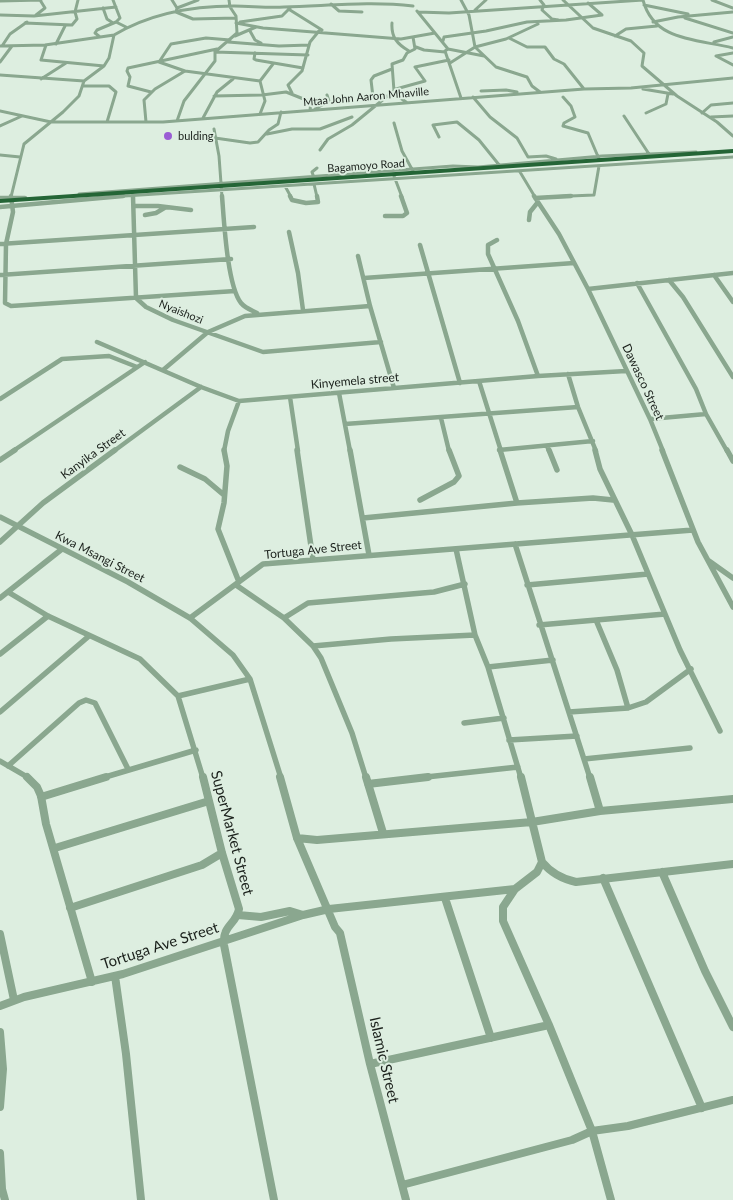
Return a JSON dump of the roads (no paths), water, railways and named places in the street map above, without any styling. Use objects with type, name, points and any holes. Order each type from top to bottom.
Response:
[{"type":"highway","name":"Bagamoyo Road","points":[[0,200],[12,201],[279,180],[394,176],[413,171],[598,161],[649,155],[733,150]]},
{"type":"street","points":[[0,1],[41,0],[44,8],[10,34],[1,46]]},
{"type":"street","points":[[25,23],[72,25],[76,21],[75,12],[78,0]]},
{"type":"street","points":[[100,37],[95,33],[97,30],[115,23],[120,18],[113,0]]},
{"type":"street","points":[[172,0],[177,10],[192,19],[236,20],[263,18],[283,15],[291,9]]},
{"type":"street","points":[[1,46],[46,45],[114,35],[142,20],[177,10],[198,0]]},
{"type":"street","points":[[229,0],[236,20],[235,36]]},
{"type":"street","points":[[257,6],[260,0]]},
{"type":"street","points":[[309,0],[311,5]]},
{"type":"street","points":[[177,10],[257,6],[264,10],[291,9],[357,0],[413,6]]},
{"type":"street","points":[[404,0],[413,6],[421,19],[443,41],[462,98]]},
{"type":"street","points":[[461,0],[467,10],[475,47],[499,69],[527,77],[532,86],[540,92]]},
{"type":"street","points":[[473,11],[486,0]]},
{"type":"street","points":[[540,0],[544,4],[542,9],[544,11]]},
{"type":"street","points":[[563,0],[598,31],[624,38],[639,46],[644,53],[642,66],[677,96]]},
{"type":"street","points":[[418,12],[442,13],[467,10],[543,7],[598,1],[643,0],[652,22],[657,26],[679,35],[733,48]]},
{"type":"street","points":[[712,0],[733,10]]},
{"type":"street","points":[[443,41],[444,37],[521,23],[602,15],[586,2]]},
{"type":"street","points":[[331,4],[340,11],[362,12]]},
{"type":"street","points":[[644,5],[695,15]]},
{"type":"street","points":[[0,15],[34,16],[116,7]]},
{"type":"street","points":[[103,8],[108,18],[126,27]]},
{"type":"street","points":[[525,8],[544,11],[555,20],[566,20]]},
{"type":"street","points":[[291,9],[325,32]]},
{"type":"street","points":[[263,18],[264,10]]},
{"type":"street","points":[[652,22],[733,10]]},
{"type":"street","points":[[678,17],[733,35]]},
{"type":"street","points":[[236,20],[256,27],[406,39],[435,33]]},
{"type":"street","points":[[320,150],[328,139],[352,125],[393,91],[425,82],[415,67],[450,62],[475,47],[509,38],[528,27],[545,22]]},
{"type":"street","points":[[392,23],[391,31],[396,44],[409,52]]},
{"type":"street","points":[[56,44],[66,26]]},
{"type":"street","points":[[615,36],[628,29],[657,26]]},
{"type":"street","points":[[177,121],[184,101],[215,61],[216,51],[235,36],[256,27]]},
{"type":"street","points":[[250,31],[255,40],[263,44]]},
{"type":"street","points":[[292,93],[289,83],[304,68],[309,45],[319,31]]},
{"type":"street","points":[[114,35],[110,46],[109,58],[104,66],[84,81],[79,96],[24,144],[12,201],[12,222],[6,244],[2,275],[5,303],[11,306],[235,291]]},
{"type":"street","points":[[712,42],[733,35]]},
{"type":"street","points":[[413,37],[416,47]]},
{"type":"street","points":[[159,62],[168,46],[206,38],[292,47],[309,45]]},
{"type":"street","points":[[509,38],[527,47],[545,48],[554,59],[564,64],[584,89]]},
{"type":"street","points":[[46,45],[41,60],[104,66]]},
{"type":"street","points":[[0,62],[12,46]]},
{"type":"street","points":[[416,47],[424,50],[466,52],[484,56]]},
{"type":"street","points":[[406,102],[393,91],[392,64],[403,60],[416,47]]},
{"type":"street","points":[[151,92],[128,86],[130,77],[127,71],[134,66],[216,51],[308,55]]},
{"type":"street","points":[[256,53],[255,60],[304,68]]},
{"type":"street","points":[[732,53],[716,56],[733,65]]},
{"type":"street","points":[[41,79],[66,62]]},
{"type":"street","points":[[159,62],[185,71],[233,79],[260,81]]},
{"type":"street","points":[[260,114],[265,101],[260,81],[273,64]]},
{"type":"street","points":[[381,101],[374,96],[371,80],[374,76],[392,69]]},
{"type":"street","points":[[146,122],[143,102],[151,92],[185,71]]},
{"type":"street","points":[[0,75],[84,81]]},
{"type":"street","points":[[203,118],[218,90],[233,79]]},
{"type":"street","name":"Mtaa John Aaron Mhaville","points":[[0,111],[51,122],[177,121],[281,112],[334,110],[406,102],[584,89],[631,88],[731,79]]},
{"type":"street","points":[[82,86],[108,86],[116,92],[116,98],[107,122]]},
{"type":"street","points":[[631,88],[671,93],[711,117],[733,136]]},
{"type":"street","points":[[481,91],[506,90],[521,94]]},
{"type":"street","points":[[214,96],[292,93],[310,102],[312,110],[329,101],[327,95]]},
{"type":"street","points":[[646,113],[666,104],[668,94],[671,93]]},
{"type":"street","points":[[473,97],[490,117],[517,138],[528,157],[546,156],[562,162]]},
{"type":"street","points":[[529,220],[530,212],[536,200],[594,195],[598,161],[588,133],[563,126],[564,123],[575,117],[571,106],[563,97]]},
{"type":"street","points":[[702,113],[708,106],[733,103]]},
{"type":"street","points":[[215,138],[226,137],[254,144],[279,122],[281,112]]},
{"type":"street","points":[[0,126],[22,116]]},
{"type":"street","points":[[0,207],[12,201],[134,195],[221,186],[285,186],[394,176],[520,172],[649,155],[624,116]]},
{"type":"street","points":[[711,117],[733,116]]},
{"type":"street","points":[[267,134],[292,129],[320,129],[352,117]]},
{"type":"street","points":[[439,136],[432,125],[457,122],[479,140],[500,166]]},
{"type":"street","points":[[279,180],[313,175],[413,171],[402,151],[394,123]]},
{"type":"street","points":[[214,129],[219,156],[226,245],[231,259],[236,298],[244,308],[260,314]]},
{"type":"street","points":[[0,155],[20,157]]},
{"type":"street","points":[[598,161],[612,165],[733,157]]},
{"type":"street","points":[[612,165],[631,158]]},
{"type":"street","points":[[313,175],[312,172],[317,168]]},
{"type":"street","name":"Dawasco Street","points":[[520,172],[559,234],[588,289],[650,419],[693,530],[733,607]]},
{"type":"street","points":[[385,216],[403,216],[407,213],[394,176]]},
{"type":"street","points":[[285,186],[292,200],[306,203],[318,202],[314,184]]},
{"type":"street","points":[[134,195],[136,298]]},
{"type":"street","points":[[134,206],[190,210]]},
{"type":"street","points":[[145,215],[156,213],[166,207]]},
{"type":"street","points":[[0,244],[254,227]]},
{"type":"street","points":[[289,232],[298,273],[303,310]]},
{"type":"street","points":[[497,240],[488,245],[494,269],[518,321],[538,376]]},
{"type":"street","points":[[420,245],[460,383]]},
{"type":"street","points":[[358,256],[370,306],[394,388]]},
{"type":"street","points":[[2,275],[231,259]]},
{"type":"street","points":[[364,278],[574,263]]},
{"type":"street","points":[[588,289],[733,273]]},
{"type":"street","points":[[714,275],[731,294],[733,302]]},
{"type":"street","points":[[669,280],[698,318],[733,377]]},
{"type":"street","points":[[637,283],[696,389],[706,414],[733,461]]},
{"type":"street","name":"Nyaishozi","points":[[136,298],[160,314],[263,352],[381,342]]},
{"type":"street","points":[[163,370],[208,332],[245,316],[370,306]]},
{"type":"street","name":"Kinyemela street","points":[[97,342],[201,387],[239,401],[538,376],[626,371]]},
{"type":"street","points":[[0,399],[62,359],[109,356],[137,367]]},
{"type":"street","points":[[0,460],[145,362]]},
{"type":"street","points":[[568,374],[578,407],[593,441],[600,469],[613,500],[632,535],[665,614],[720,731]]},
{"type":"street","points":[[479,381],[517,503]]},
{"type":"street","name":"Kanyika Street","points":[[0,542],[68,484],[201,387]]},
{"type":"street","points":[[339,393],[369,555]]},
{"type":"street","points":[[290,397],[313,560]]},
{"type":"street","points":[[239,401],[228,432],[224,451],[227,466],[224,503],[218,529],[237,583],[284,618],[314,646],[324,663],[352,733],[384,833]]},
{"type":"street","points":[[344,424],[578,407]]},
{"type":"street","points":[[650,419],[706,414]]},
{"type":"street","points":[[420,500],[454,482],[459,476],[441,418]]},
{"type":"street","points":[[499,450],[593,441]]},
{"type":"street","points":[[548,446],[557,470]]},
{"type":"street","points":[[180,466],[205,479],[224,495]]},
{"type":"street","points":[[362,518],[517,503],[593,498],[613,500]]},
{"type":"street","name":"Kwa Msangi Street","points":[[0,517],[128,582],[190,618]]},
{"type":"street","name":"Tortuga Ave Street","points":[[190,618],[263,564],[693,530]]},
{"type":"street","points":[[515,544],[539,625],[577,736],[600,811]]},
{"type":"street","points":[[0,598],[62,549]]},
{"type":"street","points":[[456,549],[475,635],[488,667],[504,718],[542,862],[548,869],[565,880],[576,882],[733,864]]},
{"type":"street","points":[[708,560],[733,578]]},
{"type":"street","points":[[527,584],[648,574]]},
{"type":"street","points":[[284,618],[308,603],[434,592],[465,584]]},
{"type":"street","name":"SuperMarket Street","points":[[8,592],[48,616],[140,659],[178,696],[196,750],[222,853],[239,909],[238,915],[225,931],[225,940]]},
{"type":"street","points":[[539,625],[665,614]]},
{"type":"street","points":[[0,654],[48,616]]},
{"type":"street","points":[[190,618],[233,655],[250,679],[270,740],[297,838],[329,909]]},
{"type":"street","points":[[596,620],[614,663],[620,688],[628,708]]},
{"type":"street","points":[[314,646],[392,639],[475,635]]},
{"type":"street","points":[[0,712],[89,636]]},
{"type":"street","points":[[488,667],[552,660]]},
{"type":"street","points":[[569,712],[628,708],[646,702],[691,669]]},
{"type":"street","points":[[178,696],[250,679]]},
{"type":"street","points":[[8,766],[79,703],[86,700],[95,703],[128,769]]},
{"type":"street","points":[[464,723],[504,718]]},
{"type":"street","points":[[509,740],[577,736]]},
{"type":"street","points":[[584,759],[690,748]]},
{"type":"street","points":[[41,797],[128,769],[196,750]]},
{"type":"street","points":[[0,761],[30,780],[37,787],[46,823],[55,848],[61,879],[92,982]]},
{"type":"street","points":[[368,784],[518,766]]},
{"type":"street","points":[[297,838],[317,840],[532,822],[600,811],[733,800]]},
{"type":"street","points":[[55,848],[209,801]]},
{"type":"street","points":[[70,908],[202,865],[222,853]]},
{"type":"street","points":[[542,862],[537,872],[515,889],[503,907],[503,921],[549,1025],[592,1131],[611,1200]]},
{"type":"street","points":[[662,872],[733,1027]]},
{"type":"street","points":[[603,878],[702,1108]]},
{"type":"street","name":"Tortuga Ave Street","points":[[0,1006],[14,1000],[115,976],[302,915],[329,909],[515,889]]},
{"type":"street","points":[[445,898],[491,1038]]},
{"type":"street","name":"Islamic Street","points":[[329,909],[335,926],[340,933],[370,1064],[406,1200]]},
{"type":"street","points":[[238,915],[261,917],[290,911],[302,915]]},
{"type":"street","points":[[0,934],[14,1000]]},
{"type":"street","points":[[225,940],[228,970],[274,1200]]},
{"type":"street","points":[[115,976],[126,1054],[141,1200]]},
{"type":"street","points":[[370,1064],[549,1025]]},
{"type":"street","points":[[0,1032],[3,1069],[0,1106]]},
{"type":"street","points":[[402,1185],[572,1140],[592,1131],[628,1126],[733,1100]]},
{"type":"street","points":[[0,1153],[2,1189],[5,1200]]},
{"type":"place","name":"bulding","points":[[168,136]]}]
